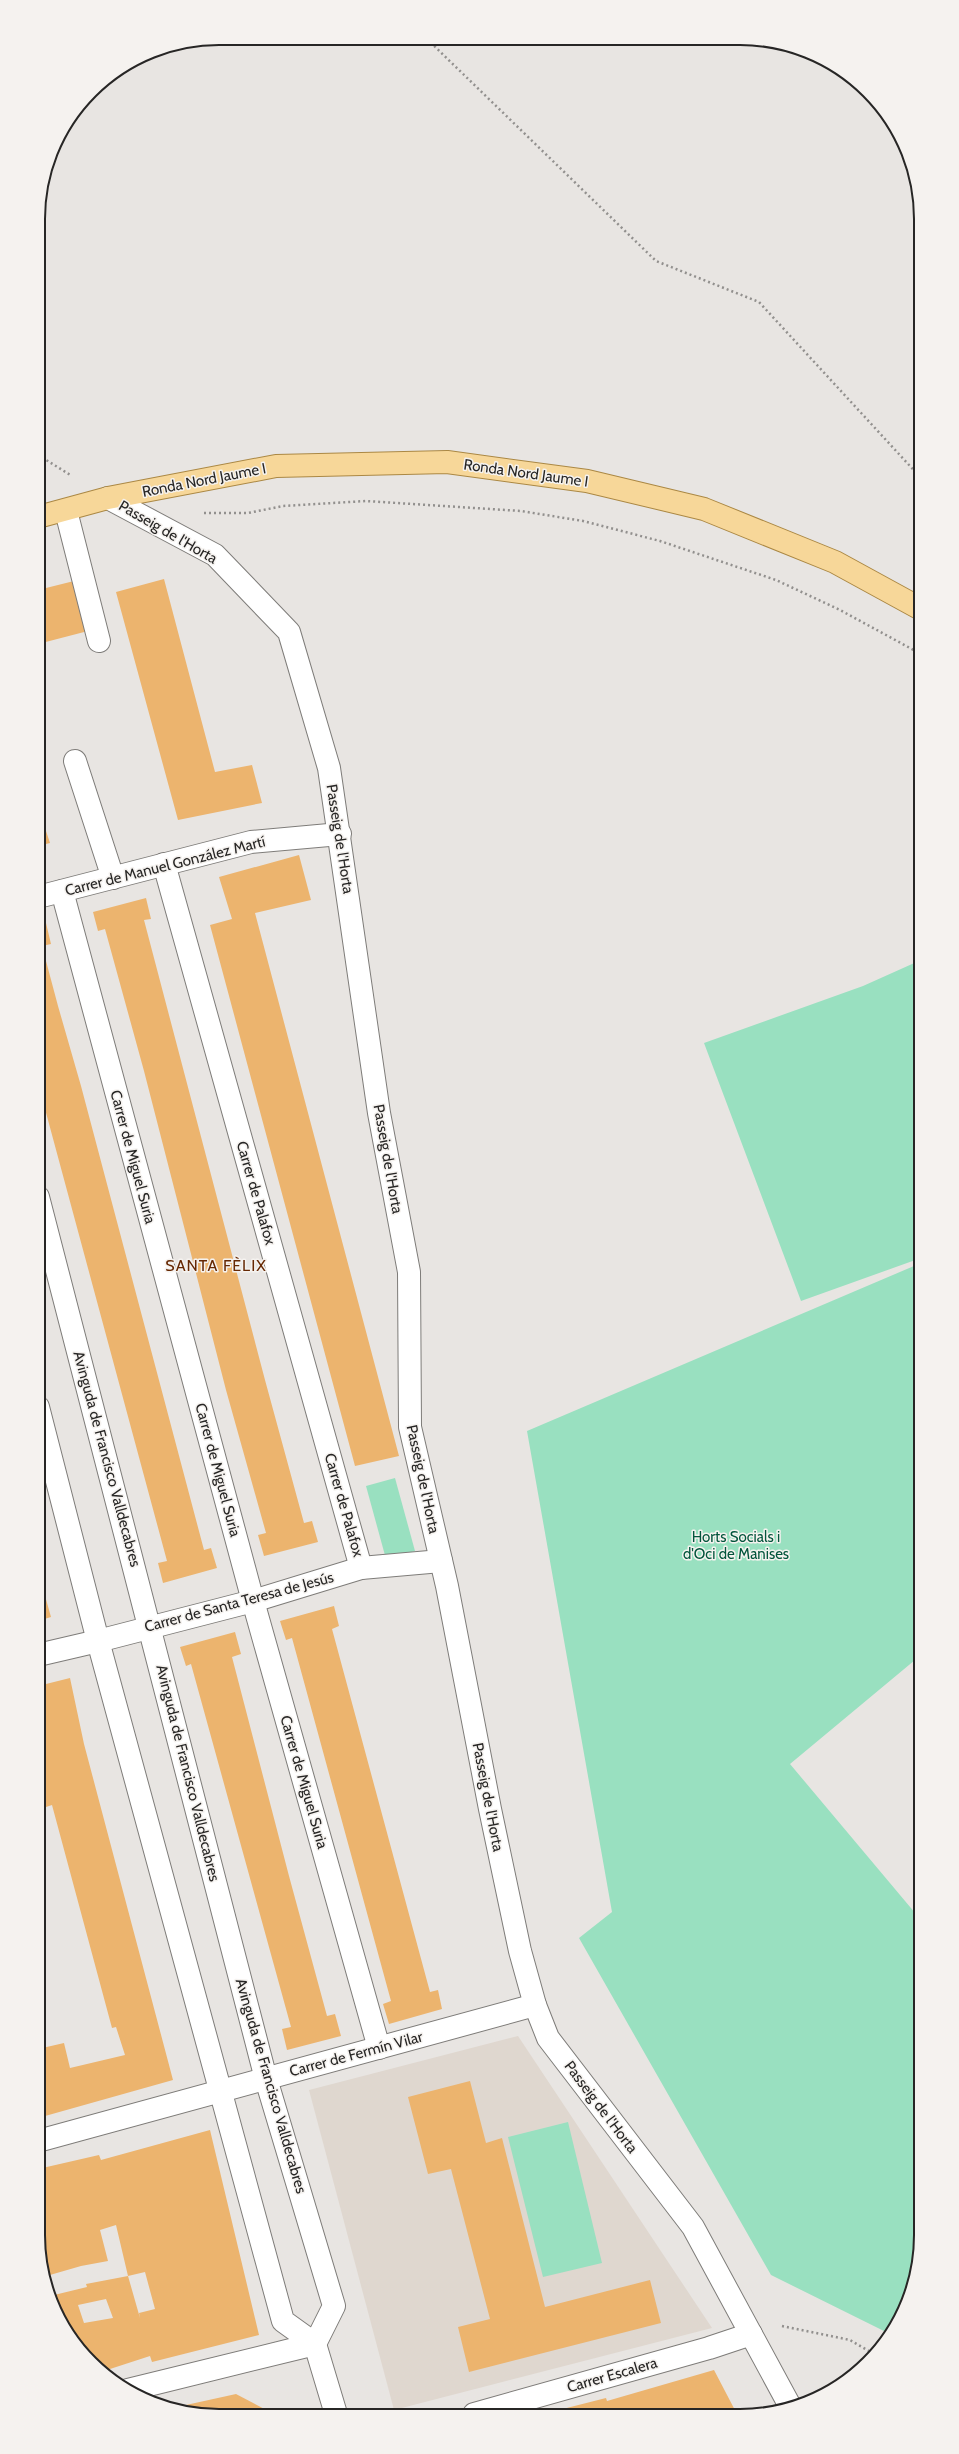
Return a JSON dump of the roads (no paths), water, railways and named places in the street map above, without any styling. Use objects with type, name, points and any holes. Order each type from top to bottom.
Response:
[{"type":"main road","name":"Ronda Nord Jaume I","points":[[45,516],[66,511],[108,498],[276,466],[447,462],[587,481],[704,509],[835,562],[914,605]]},
{"type":"street","name":"Passeig de l'Horta","points":[[108,498],[215,555],[289,632],[329,768],[340,834],[379,1113],[409,1272],[410,1427],[441,1561],[493,1824],[520,1951],[535,2005],[548,2038],[693,2227],[788,2402]]},
{"type":"street","points":[[66,511],[99,641]]},
{"type":"street","points":[[75,761],[113,878]]},
{"type":"street","name":"Carrer de Manuel González Martí","points":[[45,895],[251,842],[340,834]]},
{"type":"street","name":"Carrer de Palafox","points":[[164,864],[361,1568]]},
{"type":"street","name":"Carrer de Miguel Suria","points":[[62,891],[253,1601],[379,2048]]},
{"type":"street","name":"Avinguda de Francisco Valldecabres","points":[[45,1225],[266,2079],[334,2306],[315,2344]]},
{"type":"street","points":[[45,1434],[98,1641],[284,2321],[315,2344],[334,2409]]},
{"type":"street","name":"Carrer de Santa Teresa de Jesús","points":[[45,1653],[253,1601],[361,1568],[441,1561]]},
{"type":"street","name":"Carrer de Fermín Vilar","points":[[45,2139],[535,2005]]},
{"type":"street","name":"Carrer Escalera","points":[[492,2409],[709,2348],[751,2334]]},
{"type":"street","points":[[136,2388],[315,2344]]},
{"type":"district","name":"SANTA FÈLIX","points":[[216,1265]]},
{"type":"park label","name":"Horts Socials i d'Oci de Manises","points":[[736,1546]]}]
